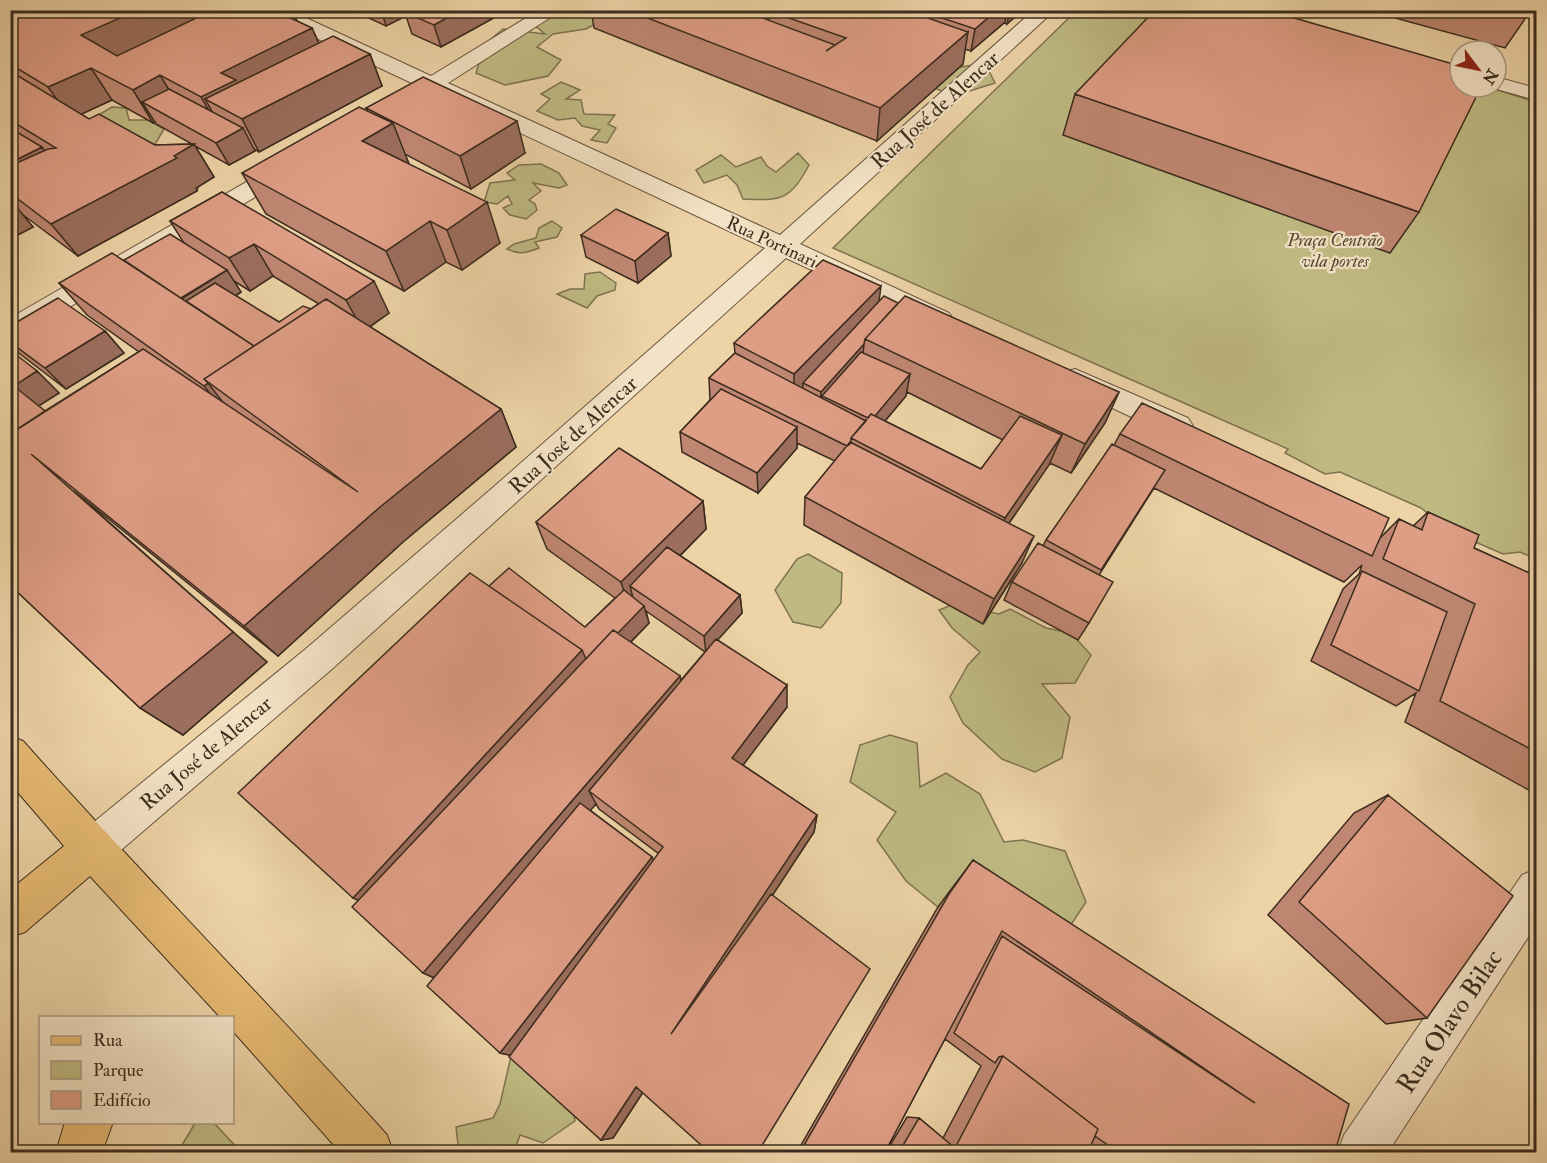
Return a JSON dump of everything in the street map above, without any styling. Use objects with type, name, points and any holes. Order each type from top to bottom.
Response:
[{"type":"main road","points":[[10,754],[92,849],[278,1047],[370,1152]]},
{"type":"main road","points":[[10,917],[92,849]]},
{"type":"main road","points":[[234,1035],[278,1047]]},
{"type":"main road","points":[[79,1152],[84,1132],[89,1124]]},
{"type":"street","name":"Rua Portinari","points":[[272,10],[433,83],[782,248],[968,331]]},
{"type":"street","points":[[402,102],[553,10]]},
{"type":"street","name":"Rua José de Alencar","points":[[92,849],[320,658],[1046,10]]},
{"type":"street","points":[[1508,86],[1536,94]]},
{"type":"street","points":[[10,330],[310,156]]},
{"type":"street","points":[[1056,371],[1198,435]]},
{"type":"street","name":"Rua Olavo Bilac","points":[[1361,1152],[1536,889]]},
{"type":"green space","points":[[538,11],[612,11],[611,15],[586,29],[553,34],[537,47],[561,60],[548,76],[505,85],[476,73],[481,57],[509,43],[491,39],[503,29],[545,34],[534,25]]},
{"type":"green space","name":"Praça Centrão vila portes","points":[[1076,11],[1236,11],[1448,83],[1448,99],[1508,99],[1508,93],[1536,102],[1536,559],[1520,552],[1503,554],[1450,531],[1421,508],[1340,472],[1325,474],[1285,453],[1288,449],[833,248]]},
{"type":"green space","points":[[985,63],[995,83],[954,96],[932,87],[937,71]]},
{"type":"green space","points":[[561,82],[580,90],[566,99],[581,100],[584,114],[615,115],[608,124],[616,128],[607,143],[591,140],[600,130],[582,126],[575,118],[558,120],[537,111],[550,99],[541,94]]},
{"type":"green space","points":[[112,107],[126,108],[129,120],[148,120],[164,129],[151,151],[195,171],[199,186],[197,191],[149,162],[90,120]]},
{"type":"green space","points":[[798,153],[809,165],[790,192],[776,198],[743,199],[737,185],[727,175],[704,183],[696,170],[721,155],[736,167],[761,157],[767,166],[776,172]]},
{"type":"green space","points":[[541,164],[559,173],[567,185],[559,188],[533,183],[541,191],[529,200],[535,204],[537,210],[526,219],[510,215],[503,208],[512,204],[508,196],[497,204],[484,202],[490,183],[515,180],[507,173],[519,165]]},
{"type":"green space","points":[[552,221],[562,228],[557,237],[535,242],[539,248],[526,252],[519,253],[507,249],[514,244],[536,238],[539,228]]},
{"type":"green space","points":[[600,272],[616,283],[615,290],[597,296],[587,308],[557,294],[570,289],[584,289],[585,274]]},
{"type":"green space","points":[[808,554],[842,573],[841,603],[821,628],[793,622],[775,590],[797,559]]},
{"type":"green space","points":[[954,604],[999,614],[1010,609],[1046,628],[1071,633],[1091,655],[1075,683],[1042,684],[1070,717],[1062,758],[1035,772],[1002,759],[963,723],[950,697],[968,665],[980,652],[952,628],[939,610]]},
{"type":"green space","points":[[890,735],[917,743],[920,787],[946,773],[980,794],[1004,842],[1023,840],[1065,851],[1086,902],[1061,940],[938,907],[906,881],[877,840],[896,812],[850,782],[860,745]]},
{"type":"green space","points":[[512,1052],[565,1057],[575,1121],[543,1143],[520,1135],[514,1152],[459,1152],[456,1127],[493,1118],[500,1104]]},
{"type":"green space","points":[[194,1124],[215,1124],[241,1152],[178,1152]]},
{"type":"building","points":[[10,10],[38,10],[48,17],[63,10],[138,10],[81,35],[117,56],[213,10],[290,10],[293,12],[286,16],[312,28],[221,73],[236,80],[201,97],[160,75],[133,90],[91,68],[48,87],[10,64]]},
{"type":"building","points":[[48,10],[63,10],[48,17],[42,13]]},
{"type":"building","points":[[407,10],[461,10],[434,25],[404,12]]},
{"type":"building","points":[[627,10],[741,10],[835,45],[826,51],[846,38],[769,11],[905,10],[968,32],[880,108]]},
{"type":"building","points":[[918,10],[997,10],[975,29]]},
{"type":"building","points":[[1155,10],[1267,10],[1448,63],[1448,99],[1475,99],[1419,212],[1075,94]]},
{"type":"building","points":[[333,36],[370,54],[242,119],[205,99]]},
{"type":"building","points":[[10,71],[89,119],[99,114],[155,145],[194,144],[174,156],[177,158],[51,224],[10,193],[10,166],[48,149],[56,148],[10,120]]},
{"type":"building","points":[[423,77],[517,121],[460,156],[366,108]]},
{"type":"building","points":[[169,89],[243,128],[216,143],[142,102]]},
{"type":"building","points":[[359,107],[393,123],[362,141],[487,202],[447,230],[430,221],[386,251],[242,173]]},
{"type":"building","points":[[10,128],[42,147],[10,163]]},
{"type":"building","points":[[222,192],[374,281],[346,300],[254,244],[229,258],[170,221]]},
{"type":"building","points":[[616,209],[668,233],[635,261],[581,235]]},
{"type":"building","points":[[170,234],[227,270],[181,298],[124,260]]},
{"type":"building","points":[[112,253],[254,346],[204,379],[208,383],[204,386],[59,283]]},
{"type":"building","points":[[823,260],[881,286],[794,374],[734,343]]},
{"type":"building","points":[[215,283],[279,322],[303,306],[311,309],[254,346],[186,301]]},
{"type":"building","points":[[884,296],[898,303],[821,392],[803,383]]},
{"type":"building","points":[[905,296],[1119,392],[1085,444],[865,339]]},
{"type":"building","points":[[58,298],[105,331],[45,368],[10,342],[10,326]]},
{"type":"building","points":[[326,299],[501,409],[380,507],[244,626],[31,454],[233,632],[140,708],[10,585],[10,434],[143,349],[358,492],[204,379]]},
{"type":"building","points":[[10,350],[37,371],[14,386],[10,383]]},
{"type":"building","points":[[861,352],[910,374],[875,416],[871,414],[868,418],[822,396]]},
{"type":"building","points":[[735,353],[866,421],[847,446],[709,378]]},
{"type":"building","points":[[10,383],[45,411],[10,434]]},
{"type":"building","points":[[721,389],[797,427],[757,473],[680,432]]},
{"type":"building","points":[[1142,403],[1389,518],[1372,556],[1120,434]]},
{"type":"building","points":[[871,414],[981,469],[1020,416],[1062,435],[1005,518],[851,438]]},
{"type":"building","points":[[850,442],[1034,536],[994,599],[805,497]]},
{"type":"building","points":[[1112,444],[1165,470],[1101,570],[1046,540]]},
{"type":"building","points":[[619,448],[703,501],[621,582],[536,522]]},
{"type":"building","points":[[1428,512],[1479,535],[1474,548],[1536,576],[1536,752],[1440,701],[1475,604],[1383,559],[1399,519],[1422,530]]},
{"type":"building","points":[[1038,543],[1113,582],[1089,623],[1012,582]]},
{"type":"building","points":[[667,547],[740,595],[704,636],[630,586]]},
{"type":"building","points":[[509,568],[585,627],[624,590],[644,606],[618,633],[613,630],[586,659],[582,650],[489,586]]},
{"type":"building","points":[[1362,571],[1447,612],[1419,691],[1331,645]]},
{"type":"building","points":[[470,573],[582,650],[353,898],[238,793]]},
{"type":"building","points":[[613,630],[680,676],[423,973],[352,907]]},
{"type":"building","points":[[716,639],[787,685],[732,758],[817,815],[671,1034],[771,894],[870,969],[758,1152],[709,1152],[636,1087],[601,1140],[509,1057],[663,847],[589,791]]},
{"type":"building","points":[[1388,795],[1513,896],[1427,1018],[1299,902]]},
{"type":"building","points":[[580,803],[652,857],[500,1053],[427,986]]},
{"type":"building","points":[[973,860],[1349,1104],[1335,1152],[1118,1152],[1095,1136],[1098,1129],[1003,1056],[999,1057],[995,1063],[954,1033],[1002,936],[1255,1103],[1002,931],[885,1152],[800,1152],[949,894]]},
{"type":"building","points":[[1003,1056],[1098,1129],[1088,1152],[899,1152],[919,1118],[955,1148]]}]
